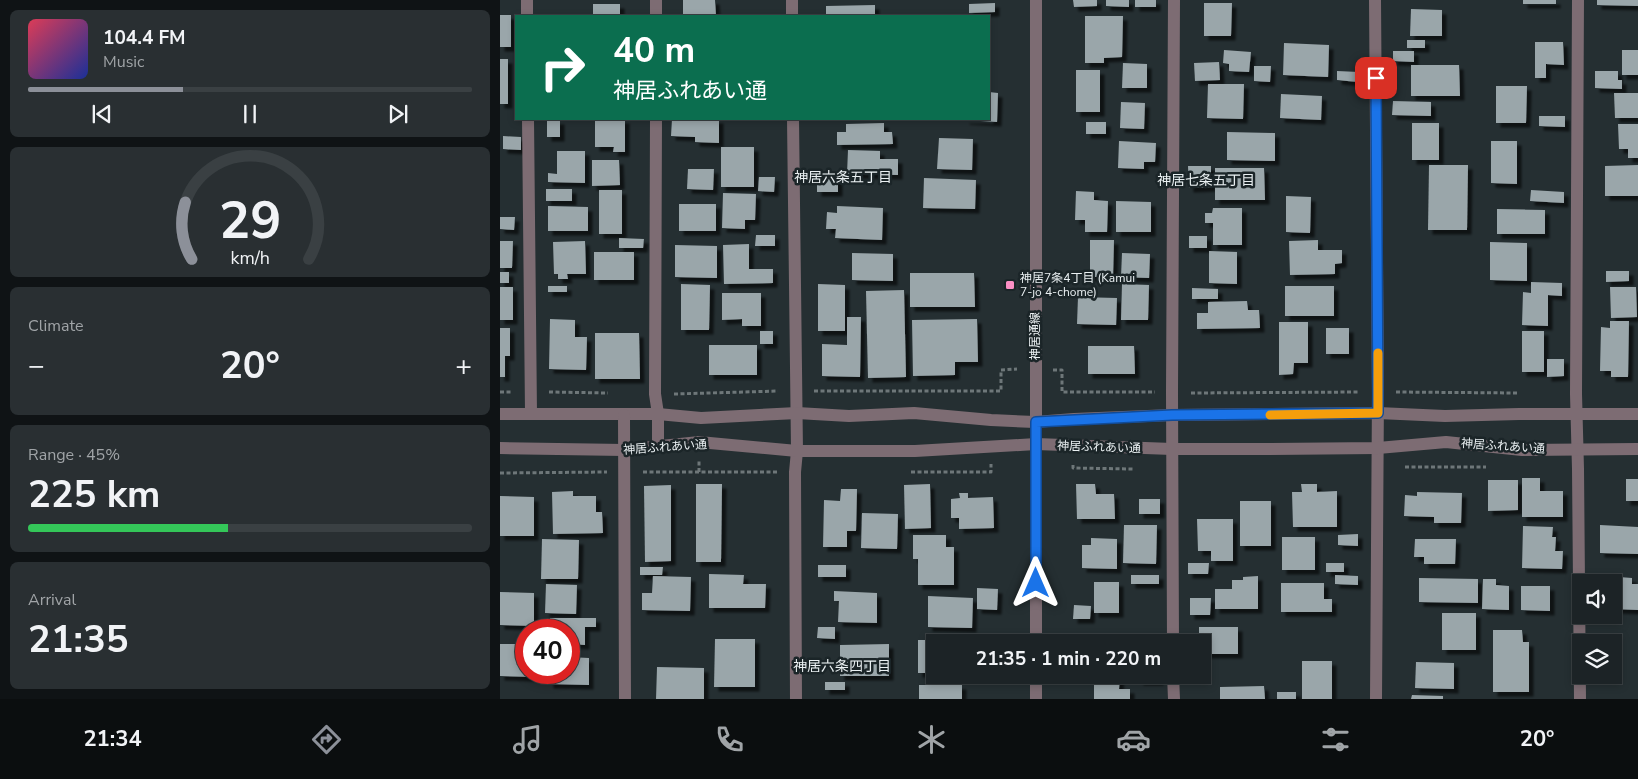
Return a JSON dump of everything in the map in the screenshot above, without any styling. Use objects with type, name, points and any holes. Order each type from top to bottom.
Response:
[{"type":"street","points":[[527,0],[527,15]]},
{"type":"street","points":[[656,0],[656,15]]},
{"type":"street","points":[[792,0],[792,15]]},
{"type":"street","name":"神居通線","points":[[1036,0],[1036,634]]},
{"type":"street","points":[[1173,634],[1174,0]]},
{"type":"street","points":[[1375,0],[1378,413],[1376,699]]},
{"type":"street","points":[[1578,0],[1576,415],[1578,449],[1580,699]]},
{"type":"street","points":[[528,120],[531,413]]},
{"type":"street","points":[[656,120],[655,394],[658,414],[658,447]]},
{"type":"street","points":[[793,120],[797,413],[795,472],[796,699]]},
{"type":"street","name":"神居ふれあい通","points":[[500,414],[658,414],[701,418],[797,413],[850,416],[914,413],[1036,422],[1172,415],[1378,413],[1445,416],[1638,414]]},
{"type":"street","points":[[624,414],[625,699]]},
{"type":"street","name":"神居ふれあい通","points":[[500,448],[624,450],[699,442],[797,451],[915,451],[1036,444],[1172,449],[1378,448],[1446,442],[1522,450],[1638,449]]},
{"type":"street","points":[[1036,684],[1036,699]]},
{"type":"street","points":[[1174,684],[1174,699]]},
{"type":"path","points":[[500,473],[795,472]]},
{"type":"path","points":[[903,472],[991,472]]},
{"type":"building","points":[[683,0],[715,0],[716,15],[683,15]]},
{"type":"building","points":[[1073,0],[1097,0],[1097,6],[1074,7]]},
{"type":"building","points":[[1106,0],[1129,0],[1129,7],[1106,6]]},
{"type":"building","points":[[1135,0],[1156,0],[1156,7],[1135,7]]},
{"type":"building","points":[[1523,0],[1556,0],[1556,4],[1523,4]]},
{"type":"building","points":[[1597,0],[1638,0],[1638,6],[1597,5]]},
{"type":"building","points":[[995,3],[995,12],[969,13],[969,4]]},
{"type":"building","points":[[1204,3],[1232,3],[1231,36],[1204,36]]},
{"type":"building","points":[[593,4],[620,4],[620,15],[593,15]]},
{"type":"building","points":[[875,5],[875,15],[826,15],[826,6]]},
{"type":"building","points":[[1411,9],[1442,10],[1442,36],[1410,36]]},
{"type":"building","points":[[500,15],[511,15],[511,47],[500,47]]},
{"type":"building","points":[[1085,16],[1123,16],[1122,57],[1104,58],[1104,63],[1085,63]]},
{"type":"building","points":[[1407,40],[1425,40],[1425,48],[1407,48]]},
{"type":"building","points":[[1535,42],[1563,42],[1564,65],[1546,64],[1546,78],[1535,78]]},
{"type":"building","points":[[1284,43],[1329,45],[1328,77],[1283,75]]},
{"type":"building","points":[[1224,50],[1251,52],[1249,72],[1229,71],[1229,64],[1223,63]]},
{"type":"building","points":[[1622,50],[1638,50],[1638,75],[1622,75]]},
{"type":"building","points":[[1393,51],[1414,51],[1414,62],[1393,61]]},
{"type":"building","points":[[500,59],[508,59],[508,104],[500,104]]},
{"type":"building","points":[[1219,62],[1220,80],[1195,81],[1194,63]]},
{"type":"building","points":[[1123,63],[1147,64],[1147,88],[1122,88]]},
{"type":"building","points":[[1411,65],[1459,65],[1460,96],[1411,96]]},
{"type":"building","points":[[1254,66],[1271,66],[1270,82],[1254,81]]},
{"type":"building","points":[[1076,70],[1100,70],[1100,112],[1076,112]]},
{"type":"building","points":[[1337,71],[1359,72],[1358,82],[1337,80]]},
{"type":"building","points":[[1595,71],[1618,71],[1618,80],[1622,80],[1622,89],[1595,88]]},
{"type":"building","points":[[1208,84],[1244,84],[1243,119],[1207,118]]},
{"type":"building","points":[[1496,86],[1527,86],[1526,123],[1496,123]]},
{"type":"building","points":[[990,92],[998,93],[997,122],[965,120],[990,120]]},
{"type":"building","points":[[1614,93],[1638,93],[1638,118],[1615,118]]},
{"type":"building","points":[[1281,94],[1322,96],[1321,120],[1280,118]]},
{"type":"building","points":[[1393,101],[1431,102],[1431,116],[1392,115]]},
{"type":"building","points":[[1121,102],[1145,103],[1144,129],[1120,128]]},
{"type":"building","points":[[1539,116],[1565,116],[1565,127],[1539,126]]},
{"type":"building","points":[[547,120],[560,120],[560,137],[547,137]]},
{"type":"building","points":[[595,120],[625,120],[625,152],[613,152],[614,147],[595,147]]},
{"type":"building","points":[[672,120],[719,120],[719,143],[695,142],[695,137],[671,136]]},
{"type":"building","points":[[1086,122],[1106,122],[1106,134],[1086,134]]},
{"type":"building","points":[[884,123],[884,132],[892,132],[893,144],[837,145],[837,132],[846,132],[846,124]]},
{"type":"building","points":[[1412,123],[1439,123],[1439,160],[1412,160]]},
{"type":"building","points":[[1618,124],[1638,124],[1638,158],[1628,158],[1628,149],[1619,149]]},
{"type":"building","points":[[1227,132],[1275,133],[1275,161],[1227,160]]},
{"type":"building","points":[[503,136],[521,137],[521,150],[503,149]]},
{"type":"building","points":[[939,138],[973,139],[972,170],[937,169]]},
{"type":"building","points":[[1119,141],[1156,143],[1155,162],[1144,162],[1144,169],[1118,168]]},
{"type":"building","points":[[1491,141],[1517,141],[1517,184],[1491,183]]},
{"type":"building","points":[[721,147],[754,147],[754,187],[721,187]]},
{"type":"building","points":[[848,150],[880,151],[880,159],[898,159],[898,175],[847,174]]},
{"type":"building","points":[[557,151],[585,151],[585,183],[548,182],[548,173],[557,174]]},
{"type":"building","points":[[592,160],[619,160],[620,185],[592,186]]},
{"type":"building","points":[[1429,165],[1468,165],[1467,230],[1428,230]]},
{"type":"building","points":[[1638,165],[1638,196],[1605,196],[1605,166]]},
{"type":"building","points":[[1188,166],[1211,166],[1211,187],[1189,188]]},
{"type":"building","points":[[1215,168],[1264,168],[1265,200],[1215,200]]},
{"type":"building","points":[[688,169],[714,169],[713,190],[687,189]]},
{"type":"building","points":[[817,171],[838,172],[838,192],[817,192]]},
{"type":"building","points":[[759,177],[775,177],[774,192],[758,191]]},
{"type":"building","points":[[924,178],[976,180],[975,209],[923,208]]},
{"type":"building","points":[[546,189],[572,189],[572,201],[546,201]]},
{"type":"building","points":[[599,190],[622,190],[622,234],[599,234]]},
{"type":"building","points":[[1531,190],[1564,192],[1564,203],[1530,201]]},
{"type":"building","points":[[1076,191],[1094,192],[1094,200],[1108,201],[1107,232],[1085,232],[1085,220],[1075,220]]},
{"type":"building","points":[[723,193],[756,194],[755,220],[745,220],[745,229],[722,228]]},
{"type":"building","points":[[1286,196],[1311,197],[1310,233],[1286,232]]},
{"type":"building","points":[[1116,201],[1151,202],[1151,232],[1116,232]]},
{"type":"building","points":[[679,204],[716,204],[716,231],[679,231]]},
{"type":"building","points":[[548,206],[588,207],[588,231],[548,231]]},
{"type":"building","points":[[837,206],[883,208],[882,240],[835,238],[836,229],[826,229],[827,212],[837,213]]},
{"type":"building","points":[[1213,208],[1242,208],[1242,245],[1213,245],[1213,223],[1205,223],[1205,213],[1212,213]]},
{"type":"building","points":[[1497,209],[1545,210],[1545,234],[1497,234]]},
{"type":"building","points":[[500,217],[515,217],[514,230],[500,229]]},
{"type":"building","points":[[756,235],[775,235],[775,246],[755,246]]},
{"type":"building","points":[[1189,236],[1207,236],[1207,248],[1189,248]]},
{"type":"building","points":[[619,238],[644,239],[643,248],[619,248]]},
{"type":"building","points":[[1090,240],[1114,240],[1113,277],[1090,277]]},
{"type":"building","points":[[1318,240],[1318,250],[1342,250],[1342,263],[1335,264],[1335,274],[1290,275],[1289,241]]},
{"type":"building","points":[[500,241],[513,241],[512,268],[500,268]]},
{"type":"building","points":[[585,241],[586,274],[567,274],[568,279],[558,279],[558,274],[554,274],[553,242]]},
{"type":"building","points":[[1490,242],[1527,243],[1527,281],[1490,280]]},
{"type":"building","points":[[749,244],[749,269],[773,269],[773,283],[724,284],[723,245]]},
{"type":"building","points":[[675,245],[717,246],[717,278],[675,277]]},
{"type":"building","points":[[1209,251],[1237,252],[1237,284],[1209,283]]},
{"type":"building","points":[[594,252],[634,252],[634,280],[594,280]]},
{"type":"building","points":[[852,253],[893,254],[893,281],[852,280]]},
{"type":"building","points":[[1122,253],[1150,254],[1149,278],[1121,277]]},
{"type":"building","points":[[1606,271],[1629,271],[1629,281],[1606,282]]},
{"type":"building","points":[[500,272],[509,272],[509,283],[500,283]]},
{"type":"building","points":[[910,273],[974,273],[975,307],[910,307]]},
{"type":"building","points":[[1531,282],[1562,283],[1562,296],[1548,295],[1548,326],[1522,325],[1523,292],[1531,293]]},
{"type":"building","points":[[681,284],[710,285],[709,330],[681,330]]},
{"type":"building","points":[[818,284],[845,285],[845,331],[818,331]]},
{"type":"building","points":[[1122,284],[1149,285],[1148,320],[1121,320]]},
{"type":"building","points":[[548,286],[567,286],[567,292],[548,292]]},
{"type":"building","points":[[1285,286],[1334,286],[1334,316],[1285,316]]},
{"type":"building","points":[[500,287],[513,287],[513,320],[500,320]]},
{"type":"building","points":[[1610,287],[1636,287],[1637,317],[1611,318]]},
{"type":"building","points":[[1192,288],[1218,289],[1218,299],[1192,299]]},
{"type":"building","points":[[904,290],[906,377],[868,378],[866,291]]},
{"type":"building","points":[[722,293],[761,293],[761,326],[742,326],[742,319],[722,320]]},
{"type":"building","points":[[1078,297],[1117,298],[1116,325],[1077,324]]},
{"type":"building","points":[[1247,301],[1248,310],[1259,310],[1260,328],[1197,329],[1197,313],[1208,313],[1208,302]]},
{"type":"building","points":[[847,317],[861,317],[860,377],[822,376],[822,344],[847,345]]},
{"type":"building","points":[[550,319],[575,320],[575,337],[587,337],[586,370],[549,369]]},
{"type":"building","points":[[977,319],[978,362],[955,362],[955,375],[913,376],[912,320]]},
{"type":"building","points":[[1610,321],[1629,321],[1628,377],[1611,377],[1611,371],[1600,371],[1601,327],[1610,328]]},
{"type":"building","points":[[1279,322],[1308,322],[1308,363],[1294,363],[1293,374],[1279,375]]},
{"type":"building","points":[[500,328],[510,328],[510,356],[505,356],[505,377],[500,377]]},
{"type":"building","points":[[1326,328],[1349,328],[1349,354],[1326,354]]},
{"type":"building","points":[[760,331],[773,331],[773,344],[760,344]]},
{"type":"building","points":[[1522,331],[1544,331],[1544,372],[1522,372]]},
{"type":"building","points":[[595,333],[639,333],[640,379],[595,379]]},
{"type":"building","points":[[709,345],[757,345],[757,375],[709,375]]},
{"type":"building","points":[[1088,346],[1134,346],[1135,374],[1088,374]]},
{"type":"building","points":[[1547,359],[1564,359],[1564,376],[1547,377]]},
{"type":"building","points":[[1522,478],[1540,478],[1540,491],[1563,491],[1563,517],[1522,517]]},
{"type":"building","points":[[1626,479],[1638,479],[1638,501],[1626,501]]},
{"type":"building","points":[[1488,480],[1518,480],[1518,510],[1488,511]]},
{"type":"building","points":[[696,484],[722,484],[721,562],[696,562]]},
{"type":"building","points":[[930,484],[931,528],[905,529],[904,485]]},
{"type":"building","points":[[1076,484],[1095,484],[1096,494],[1114,494],[1115,519],[1077,519]]},
{"type":"building","points":[[1301,484],[1317,484],[1317,492],[1337,491],[1337,527],[1293,527],[1292,492],[1302,492]]},
{"type":"building","points":[[671,485],[671,561],[645,562],[644,486]]},
{"type":"building","points":[[841,489],[857,489],[856,531],[847,531],[847,547],[823,547],[824,500],[840,501]]},
{"type":"building","points":[[573,491],[573,496],[596,496],[596,512],[602,512],[603,533],[553,534],[552,492]]},
{"type":"building","points":[[1417,492],[1462,493],[1461,523],[1434,523],[1434,517],[1404,516],[1405,495],[1417,496]]},
{"type":"building","points":[[959,493],[968,493],[968,498],[993,497],[994,528],[959,529],[959,518],[951,518],[951,499],[960,498]]},
{"type":"building","points":[[500,496],[534,497],[534,536],[500,536]]},
{"type":"building","points":[[1139,499],[1160,499],[1160,514],[1139,514]]},
{"type":"building","points":[[1240,501],[1271,501],[1271,546],[1240,546]]},
{"type":"building","points":[[862,513],[898,514],[897,549],[861,548]]},
{"type":"building","points":[[1197,519],[1233,519],[1233,561],[1211,561],[1211,551],[1198,551]]},
{"type":"building","points":[[1124,525],[1157,525],[1156,564],[1123,563]]},
{"type":"building","points":[[1600,525],[1638,527],[1638,554],[1600,553]]},
{"type":"building","points":[[1523,526],[1553,527],[1552,537],[1556,537],[1555,551],[1563,551],[1562,569],[1522,568]]},
{"type":"building","points":[[1358,534],[1358,546],[1338,545],[1338,535]]},
{"type":"building","points":[[913,535],[946,535],[946,547],[954,547],[954,585],[918,585],[918,559],[913,559]]},
{"type":"building","points":[[1282,537],[1315,537],[1315,570],[1282,570]]},
{"type":"building","points":[[1091,538],[1117,539],[1117,569],[1082,568],[1082,545],[1091,545]]},
{"type":"building","points":[[542,539],[579,540],[578,579],[541,579]]},
{"type":"building","points":[[1415,539],[1456,539],[1455,564],[1424,564],[1424,557],[1414,557]]},
{"type":"building","points":[[1188,563],[1209,563],[1208,574],[1188,574]]},
{"type":"building","points":[[1326,563],[1344,563],[1344,572],[1326,572]]},
{"type":"building","points":[[818,565],[846,565],[846,577],[818,577]]},
{"type":"building","points":[[640,567],[663,567],[662,575],[640,575]]},
{"type":"building","points":[[709,574],[744,575],[743,584],[766,584],[765,608],[709,608]]},
{"type":"building","points":[[1131,575],[1159,575],[1159,584],[1131,584]]},
{"type":"building","points":[[1335,575],[1358,576],[1358,585],[1335,584]]},
{"type":"building","points":[[653,576],[691,577],[690,611],[642,610],[642,593],[652,593]]},
{"type":"building","points":[[1258,576],[1258,609],[1215,609],[1215,589],[1232,589],[1232,580],[1243,580],[1243,577]]},
{"type":"building","points":[[1622,577],[1632,578],[1632,584],[1638,584],[1638,610],[1622,609]]},
{"type":"building","points":[[1419,578],[1478,579],[1478,603],[1419,602]]},
{"type":"building","points":[[1483,579],[1496,579],[1496,585],[1509,586],[1509,610],[1482,609]]},
{"type":"building","points":[[1094,582],[1119,582],[1119,613],[1094,613]]},
{"type":"building","points":[[1281,583],[1324,583],[1324,599],[1332,599],[1332,612],[1281,612]]},
{"type":"building","points":[[546,584],[577,585],[576,614],[545,613]]},
{"type":"building","points":[[1521,586],[1550,586],[1550,611],[1521,610]]},
{"type":"building","points":[[977,588],[998,589],[997,610],[977,609]]},
{"type":"building","points":[[834,591],[877,593],[877,623],[838,622],[839,601],[834,601]]},
{"type":"building","points":[[500,592],[534,593],[534,619],[515,619],[515,625],[500,625]]},
{"type":"building","points":[[928,596],[973,598],[972,628],[928,627]]},
{"type":"building","points":[[1190,598],[1211,598],[1210,615],[1190,615]]},
{"type":"building","points":[[1074,605],[1091,606],[1090,619],[1073,619]]},
{"type":"building","points":[[1442,613],[1476,613],[1476,650],[1442,650]]},
{"type":"building","points":[[596,618],[596,627],[585,627],[585,645],[580,645],[580,619],[550,619]]},
{"type":"building","points":[[818,627],[835,627],[835,639],[817,638]]},
{"type":"building","points":[[1199,627],[1238,627],[1238,654],[1211,654],[1211,634],[1199,634]]},
{"type":"building","points":[[1493,630],[1522,630],[1523,642],[1529,642],[1529,692],[1493,692]]},
{"type":"building","points":[[1096,633],[1160,634],[1096,634]]},
{"type":"building","points":[[715,639],[755,639],[755,687],[714,687]]},
{"type":"building","points":[[918,640],[926,640],[926,673],[918,673]]},
{"type":"building","points":[[500,644],[515,644],[515,676],[500,676]]},
{"type":"building","points":[[889,644],[889,676],[840,676],[840,645]]},
{"type":"building","points":[[580,658],[589,658],[589,685],[549,684],[580,684]]},
{"type":"building","points":[[1302,661],[1332,661],[1332,699],[1302,699]]},
{"type":"building","points":[[1416,662],[1454,663],[1454,689],[1415,688]]},
{"type":"building","points":[[657,667],[704,668],[704,699],[656,699]]},
{"type":"building","points":[[825,682],[845,682],[845,690],[825,690]]},
{"type":"building","points":[[1094,684],[1119,684],[1119,689],[1130,689],[1130,699],[1094,699]]},
{"type":"building","points":[[919,685],[962,685],[962,699],[919,699]]},
{"type":"building","points":[[1264,686],[1265,699],[1220,699],[1220,687]]},
{"type":"building","points":[[1277,692],[1296,692],[1296,699],[1277,699]]},
{"type":"building","points":[[1412,695],[1443,696],[1443,699],[1411,699]]},
{"type":"slow traffic","points":[[1270,415],[1378,413],[1378,353]]},
{"type":"place","name":"神居7条4丁目 (Kamui 7-jo 4-chome)","points":[[1010,285]]},
{"type":"district","name":"神居六条五丁目","points":[[843,177]]},
{"type":"district","name":"神居七条五丁目","points":[[1206,180]]},
{"type":"district","name":"神居六条四丁目","points":[[842,666]]},
{"type":"route","points":[[1036,583],[1036,422],[1172,415],[1378,413],[1376,78]]}]
